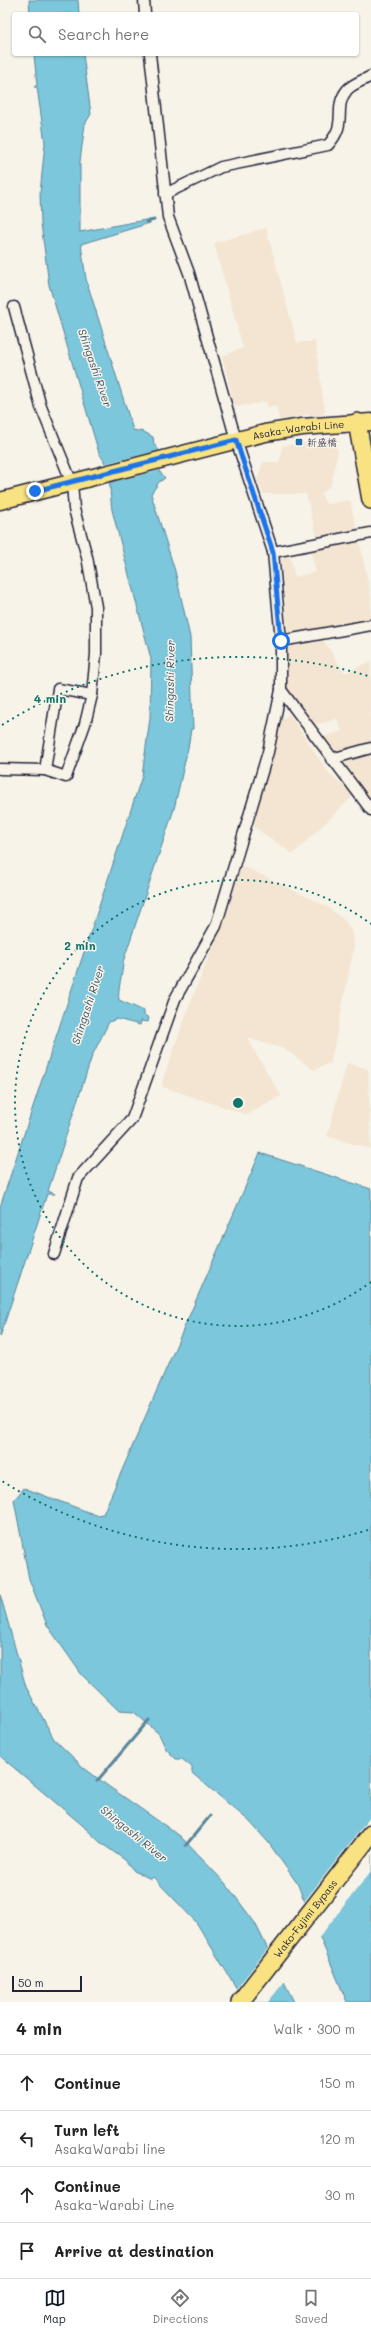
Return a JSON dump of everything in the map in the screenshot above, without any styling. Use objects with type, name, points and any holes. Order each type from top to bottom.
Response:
[{"type":"highway","points":[[364,422],[371,500]]},
{"type":"highway","name":"Wako-Fujimi Bypass","points":[[240,2002],[371,1834]]},
{"type":"highway","name":"Wako-Fujimi Bypass","points":[[255,2002],[371,1853]]},
{"type":"main road","name":"Asaka-Warabi Line","points":[[75,482],[281,430],[364,422]]},
{"type":"main road","points":[[0,501],[75,482]]},
{"type":"street","points":[[144,0],[145,12]]},
{"type":"street","points":[[54,1254],[78,1178],[132,1118],[175,999],[216,926],[268,752],[281,690],[281,641],[273,552],[231,442],[189,273],[168,217],[150,56]]},
{"type":"street","points":[[165,194],[221,167],[328,145],[335,137],[340,125],[340,102],[347,89],[371,76]]},
{"type":"street","points":[[0,769],[45,770],[66,776],[85,724],[92,695],[96,643],[96,607],[88,563],[74,509],[75,482],[41,407],[14,307]]},
{"type":"street","points":[[273,552],[371,533]]},
{"type":"street","points":[[281,641],[371,625]]},
{"type":"street","points":[[45,770],[58,689],[92,695]]},
{"type":"street","points":[[281,690],[331,760],[371,810]]},
{"type":"street","points":[[331,760],[371,748]]},
{"type":"shaded area","points":[[266,228],[297,343],[315,341],[325,412],[322,416],[309,415],[279,420],[276,406],[268,407],[266,402],[235,407],[222,356],[243,348],[214,243]]},
{"type":"shaded area","points":[[328,440],[338,450],[331,485],[321,494],[326,504],[350,500],[357,532],[318,540],[306,494],[263,494],[257,480],[263,462],[280,462],[282,446]]},
{"type":"shaded area","points":[[359,539],[371,597],[371,622],[288,635],[281,557],[283,553],[289,552],[295,577],[316,572],[310,549]]},
{"type":"shaded area","points":[[322,638],[345,673],[371,661],[371,745],[335,755],[320,738],[342,731],[337,719],[311,726],[285,692],[283,682],[288,644]]},
{"type":"shaded area","points":[[289,714],[328,772],[354,795],[293,854],[254,827],[279,722]]},
{"type":"shaded area","points":[[371,752],[371,802],[339,761]]},
{"type":"shaded area","points":[[241,865],[328,907],[345,921],[351,930],[354,947],[331,1062],[314,1070],[284,1049],[247,1038],[281,1096],[247,1115],[163,1087],[162,1082],[188,1009],[225,916]]},
{"type":"shaded area","points":[[347,1063],[368,1069],[371,1149],[327,1136]]},
{"type":"water","points":[[29,0],[78,0],[79,12],[30,12]]},
{"type":"water","name":"Shingashi River","points":[[34,56],[83,56],[91,114],[85,124],[80,161],[80,232],[145,220],[149,220],[150,223],[81,244],[86,279],[133,430],[144,432],[153,437],[154,444],[160,452],[159,471],[165,478],[159,482],[151,494],[175,571],[190,637],[193,729],[191,729],[174,809],[123,962],[119,1000],[144,1011],[144,1015],[149,1018],[148,1022],[141,1021],[140,1025],[117,1019],[109,1022],[92,1056],[48,1191],[55,1194],[47,1194],[0,1337],[0,1207],[142,776],[150,718],[151,659],[112,510],[108,473],[99,453],[49,285],[41,223],[40,193],[45,143],[37,87],[34,87],[37,85]]},
{"type":"water","points":[[260,1153],[371,1189],[371,2002],[347,2002],[297,1883],[268,1842],[249,1821],[192,1773],[192,1767],[182,1759],[176,1759],[166,1749],[159,1734],[134,1712],[119,1711],[82,1675],[47,1625],[29,1579],[14,1500],[24,1488],[96,1515],[103,1514]]},
{"type":"water","name":"Shingashi River","points":[[0,1594],[26,1687],[54,1739],[84,1768],[180,1836],[226,1884],[255,1923],[294,2002],[245,2002],[196,1922],[153,1877],[151,1879],[134,1871],[125,1860],[101,1843],[81,1824],[0,1756]]},
{"type":"pier","points":[[161,450],[161,470],[108,483],[103,464]]},
{"type":"pier","points":[[371,1816],[371,1871],[318,1939],[303,1903]]},
{"type":"pier","points":[[269,1947],[285,1981],[268,2002],[243,2002],[236,1989]]},
{"type":"waterway","points":[[146,222],[154,220]]},
{"type":"waterway","points":[[97,1781],[149,1720]]},
{"type":"waterway","points":[[186,1845],[210,1816]]},
{"type":"place","name":"新盛橋","points":[[299,442]]},
{"type":"route","points":[[35,491],[72,483],[236,440],[273,552],[281,641]]}]
